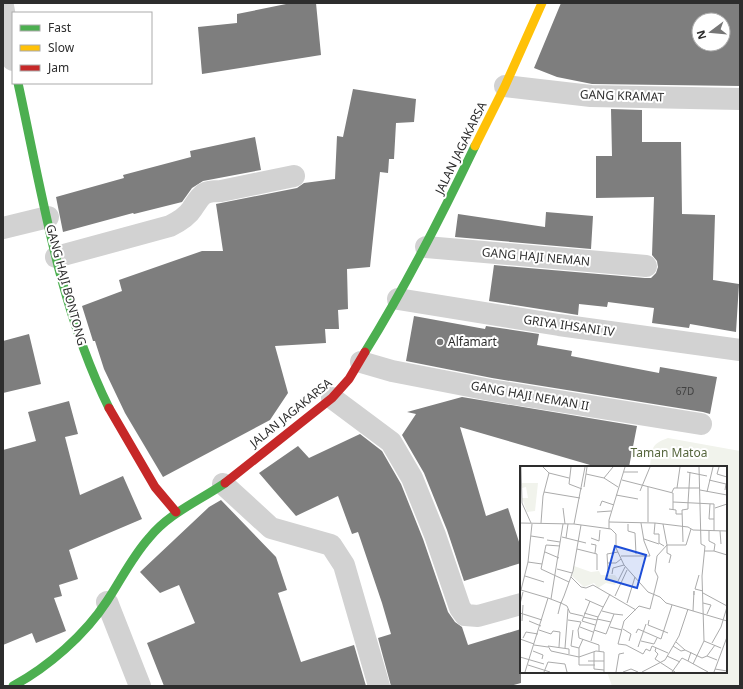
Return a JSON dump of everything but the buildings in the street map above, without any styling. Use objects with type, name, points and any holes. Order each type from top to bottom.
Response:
[{"type":"main road","name":"JALAN JAGAKARSA","points":[[13,686],[32,676],[74,641],[107,602],[122,575],[149,537],[176,512],[222,484],[332,398],[349,380],[398,299],[426,247],[505,86],[542,3]]},
{"type":"main road","name":"GANG HAJI BONTONG","points":[[18,84],[56,258],[74,325],[92,374],[114,419],[155,488],[176,512]]},
{"type":"street","points":[[3,6],[12,55]]},
{"type":"street","name":"GANG KRAMAT","points":[[505,86],[591,96],[740,99]]},
{"type":"street","points":[[56,258],[170,226],[182,219],[192,210],[201,194],[209,191],[221,191],[294,176]]},
{"type":"street","points":[[3,228],[48,217]]},
{"type":"street","name":"GANG HAJI NEMAN","points":[[426,247],[646,266]]},
{"type":"street","name":"GRIYA IHSANI IV","points":[[398,299],[559,325],[740,350]]},
{"type":"street","name":"GANG HAJI NEMAN II","points":[[361,362],[392,371],[490,390],[701,424]]},
{"type":"street","points":[[332,398],[391,442],[412,478],[435,535],[460,608],[465,615],[478,616],[520,604]]},
{"type":"street","points":[[222,484],[271,528],[331,546],[344,565],[380,686]]},
{"type":"street","points":[[107,602],[140,686]]},
{"type":"green space","name":"Taman Matoa","points":[[668,438],[740,451],[740,686],[612,686],[607,673],[727,673],[727,466],[650,466],[653,448],[662,440]]},
{"type":"traffic: fast","points":[[18,84],[44,208],[65,290],[77,330],[92,370],[109,408]]},
{"type":"traffic: fast","points":[[365,352],[423,251],[475,146]]},
{"type":"traffic: fast","points":[[13,686],[52,660],[77,638],[98,614],[137,553],[157,529],[175,514],[225,483]]},
{"type":"traffic: slow","points":[[475,146],[505,86],[542,3]]},
{"type":"traffic: jam","points":[[225,483],[332,398],[349,379],[365,352]]},
{"type":"traffic: jam","points":[[109,408],[155,487],[176,512]]},
{"type":"place","name":"Alfamart","points":[[440,342]]}]
